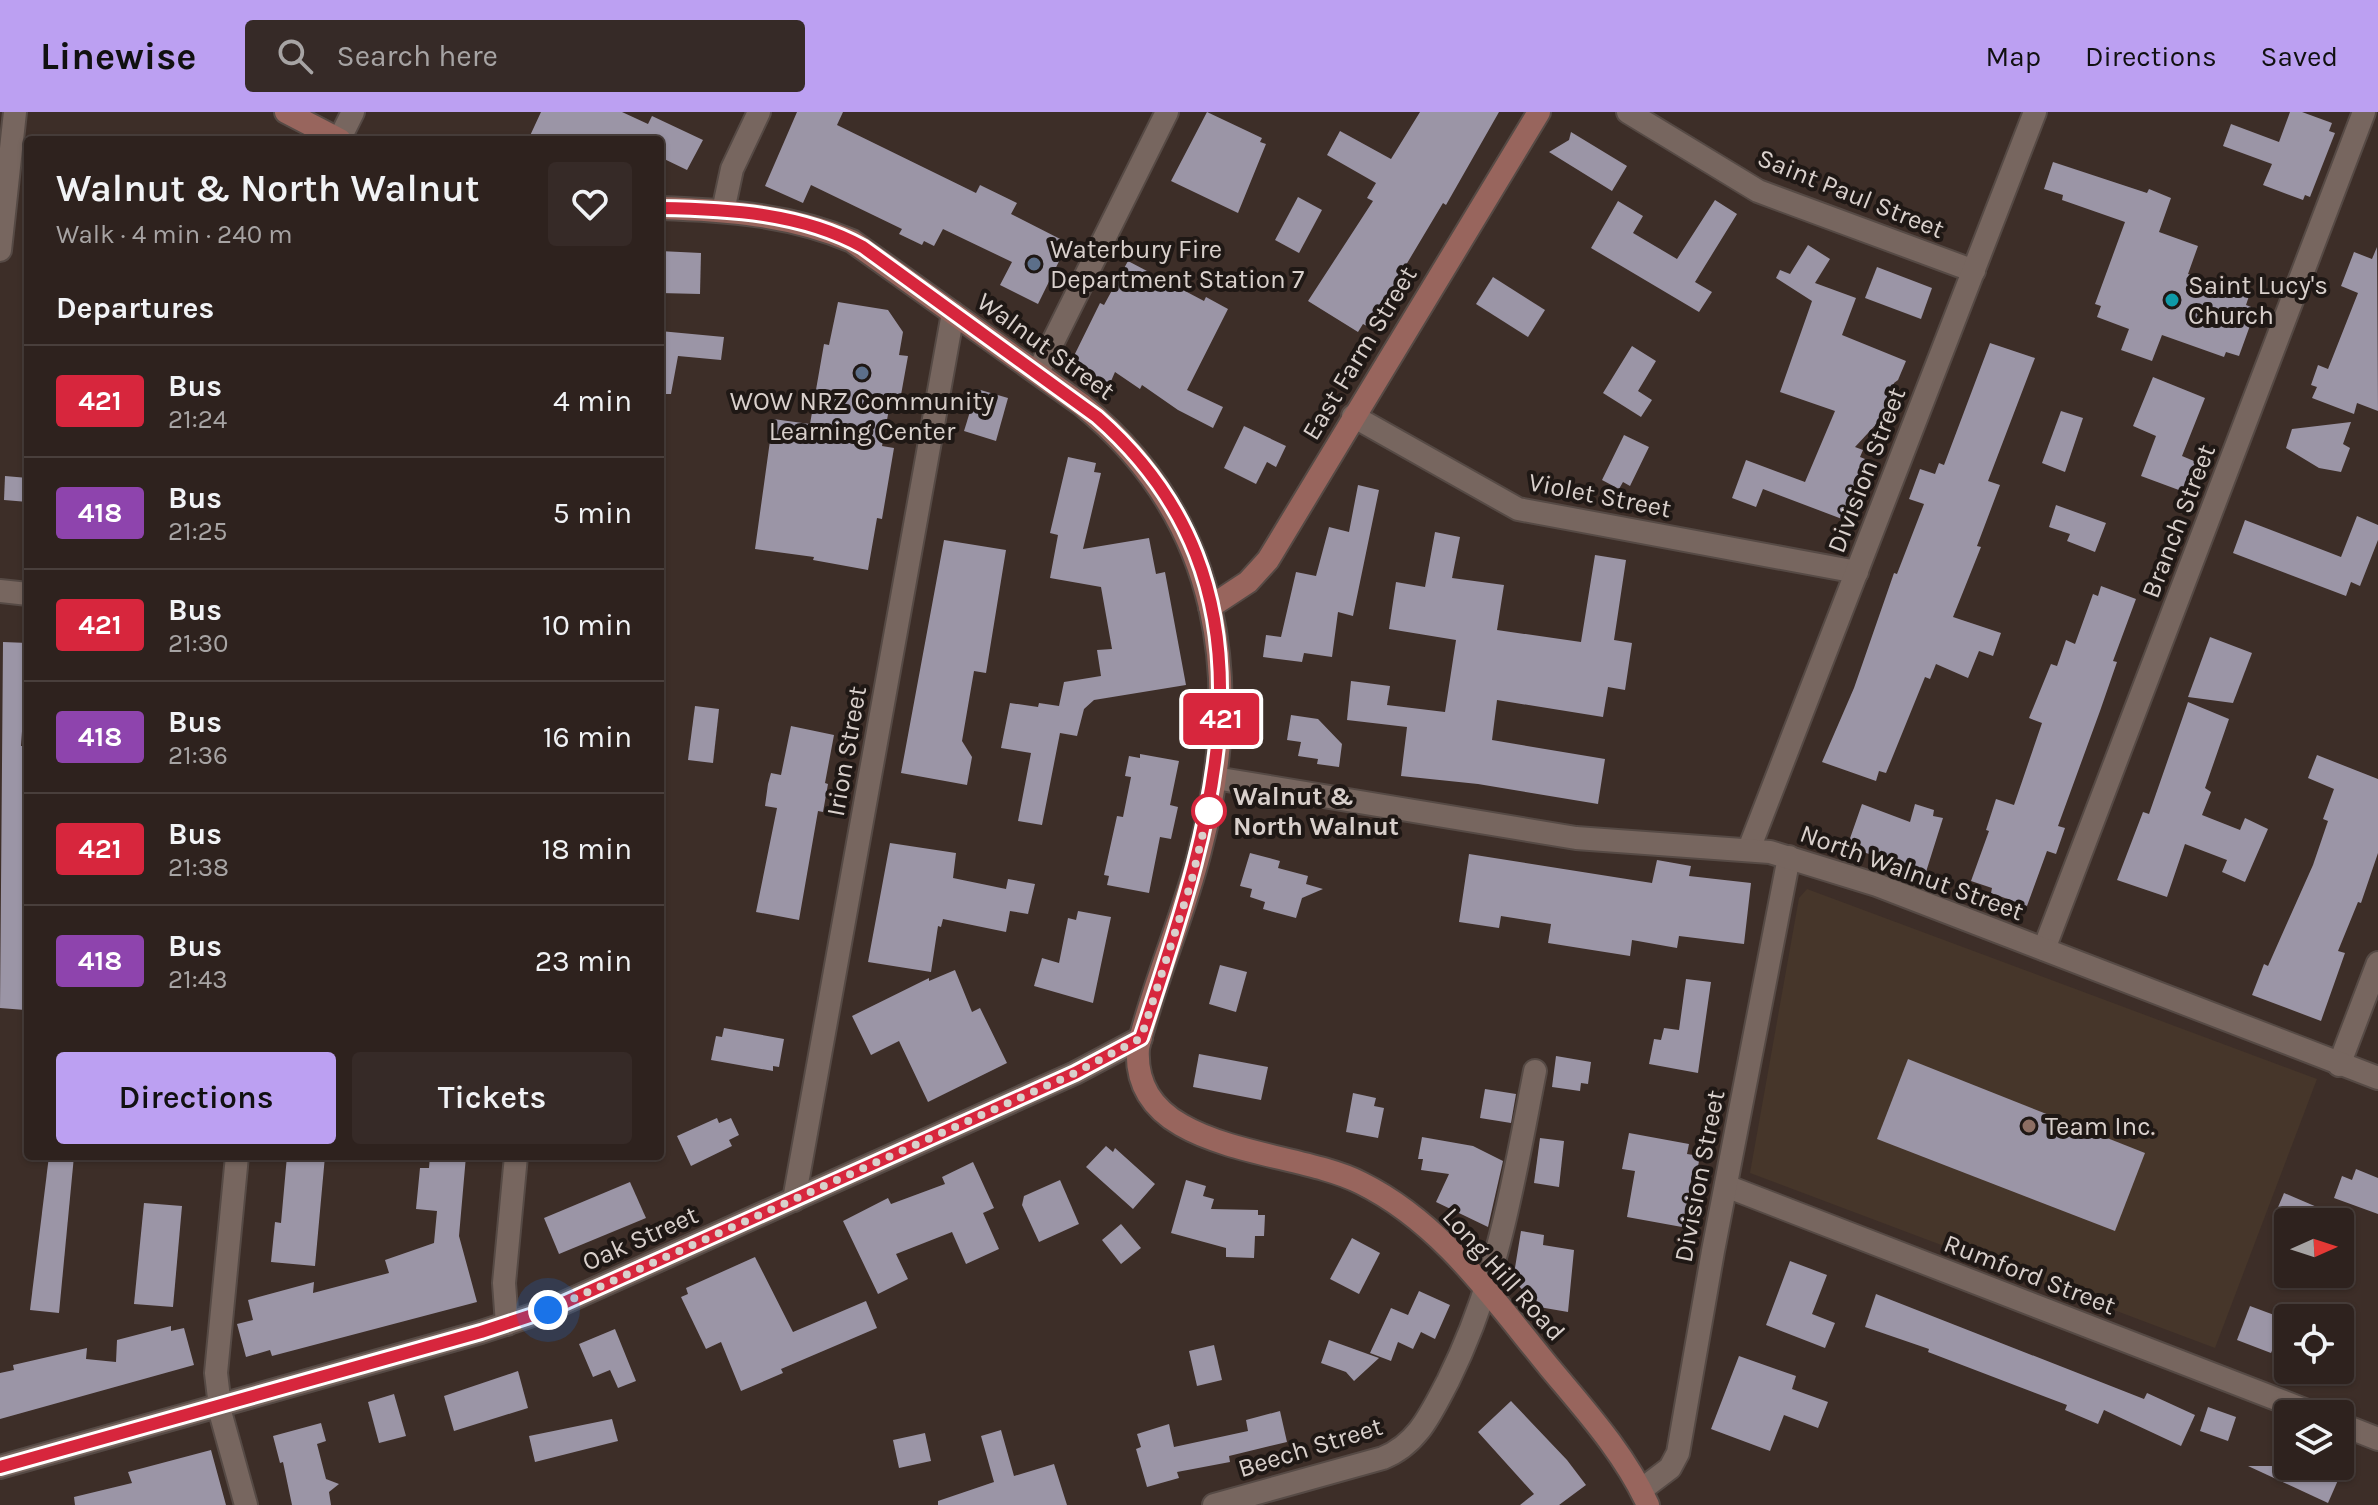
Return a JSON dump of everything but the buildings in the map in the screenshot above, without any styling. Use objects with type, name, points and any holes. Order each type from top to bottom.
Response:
[{"type":"main road","points":[[286,112],[331,136]]},
{"type":"main road","name":"East Farm Street","points":[[1210,607],[1248,582],[1268,560],[1539,112]]},
{"type":"main road","name":"Walnut Street","points":[[664,208],[723,211],[801,223],[852,241],[1097,417],[1146,467],[1181,524],[1210,607],[1220,675],[1221,714],[1215,778],[1191,883],[1141,1038]]},
{"type":"main road","name":"Long Hill Road","points":[[1141,1038],[1139,1074],[1154,1104],[1173,1122],[1217,1141],[1291,1158],[1359,1182],[1426,1227],[1487,1291],[1623,1461],[1644,1497]]},
{"type":"street","points":[[0,250],[15,112]]},
{"type":"street","points":[[341,136],[353,112]]},
{"type":"street","points":[[723,211],[732,169],[759,112]]},
{"type":"street","points":[[1038,372],[1167,112]]},
{"type":"street","name":"Saint Paul Street","points":[[1628,112],[1758,191],[1974,271]]},
{"type":"street","name":"Division Street","points":[[1749,849],[2035,112]]},
{"type":"street","name":"Branch Street","points":[[2044,949],[2364,112]]},
{"type":"street","name":"Irion Street","points":[[794,1200],[953,313]]},
{"type":"street","name":"Violet Street","points":[[1353,416],[1518,509],[1857,572]]},
{"type":"street","points":[[0,591],[24,594]]},
{"type":"street","name":"North Walnut Street","points":[[1215,778],[1576,838],[1749,849],[1789,857],[1877,885],[2378,1078]]},
{"type":"street","name":"Division Street","points":[[1644,1497],[1670,1468],[1678,1453],[1789,857]]},
{"type":"street","points":[[2339,1065],[2378,963]]},
{"type":"street","name":"Oak Street","points":[[0,1467],[507,1324],[576,1298],[794,1200],[1075,1073],[1141,1038]]},
{"type":"street","name":"Beech Street","points":[[1214,1505],[1383,1458],[1407,1445],[1425,1423],[1487,1291],[1503,1235],[1535,1071]]},
{"type":"street","points":[[237,1160],[216,1358],[220,1406],[246,1505]]},
{"type":"street","points":[[507,1324],[504,1283],[516,1160]]},
{"type":"street","name":"Rumford Street","points":[[1726,1186],[2279,1400]]},
{"type":"street","points":[[2354,1430],[2378,1439]]},
{"type":"shaded area","name":"Team Inc.","points":[[1807,889],[2317,1079],[2215,1348],[1750,1173],[1799,898]]},
{"type":"bus line","name":"421","points":[[0,1467],[522,1320],[1075,1073],[1141,1038],[1200,852],[1215,778],[1221,714],[1220,675],[1210,607],[1190,543],[1172,505],[1131,449],[1097,417],[863,247],[829,231],[771,217],[664,208]]},
{"type":"place","name":"Waterbury Fire Department Station 7","points":[[1034,264]]},
{"type":"place","name":"Saint Lucy's Church","points":[[2172,300]]},
{"type":"place","name":"WOW NRZ Community Learning Center","points":[[862,373]]},
{"type":"place","name":"Walnut & North Walnut","points":[[1209,811]]},
{"type":"place","name":"Team Inc.","points":[[2029,1126]]},
{"type":"route","points":[[548,1310],[1075,1073],[1141,1038],[1191,883],[1211,800],[1209,811]]}]
